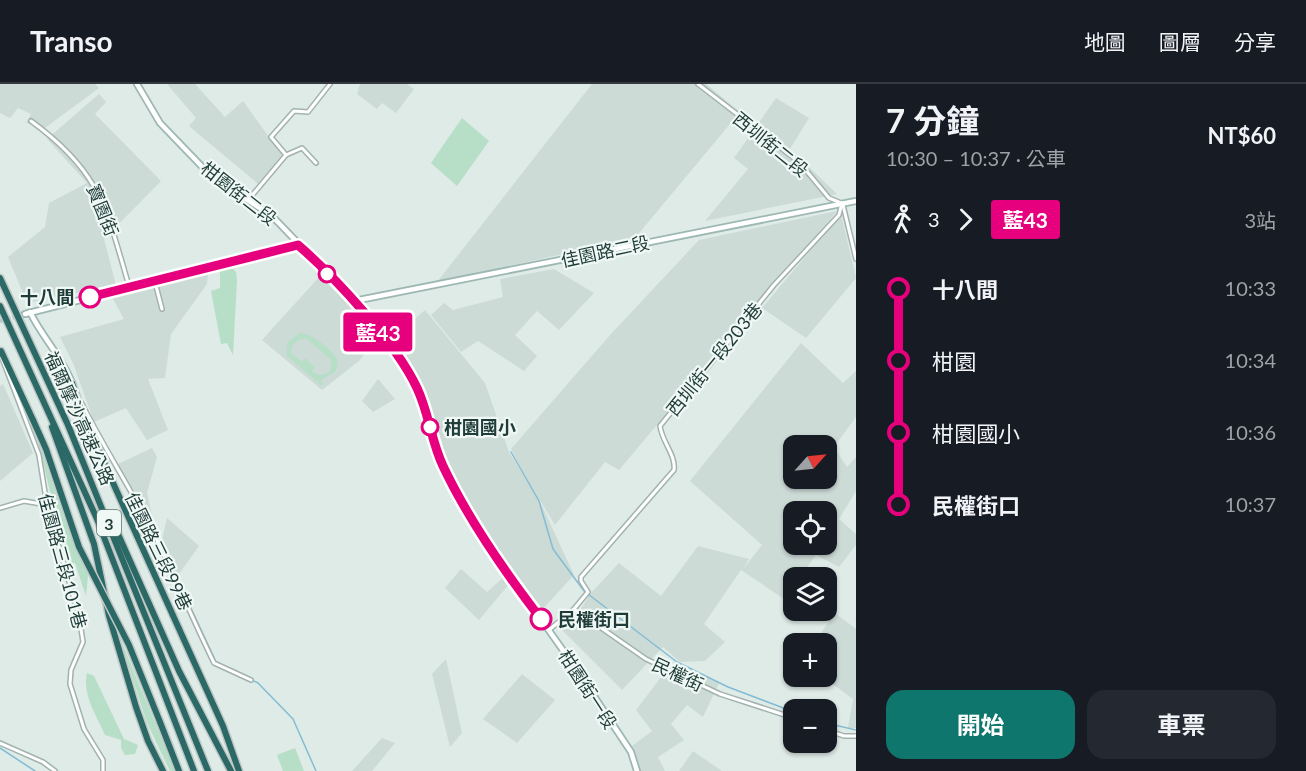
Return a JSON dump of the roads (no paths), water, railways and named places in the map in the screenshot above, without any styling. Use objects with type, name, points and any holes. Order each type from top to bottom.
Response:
[{"type":"highway","name":"福爾摩沙高速公路","points":[[0,278],[68,425],[208,771]]},
{"type":"highway","name":"福爾摩沙高速公路","points":[[0,306],[97,519],[194,771]]},
{"type":"highway","points":[[0,349],[46,449],[79,547],[129,645],[179,771]]},
{"type":"highway","points":[[33,378],[94,544],[109,616],[123,666],[148,741],[163,771]]},
{"type":"highway","points":[[72,383],[85,421],[223,726],[239,771]]},
{"type":"highway","points":[[68,425],[179,671],[231,771]]},
{"type":"street","name":"柑園街二段","points":[[137,84],[160,123],[212,176],[272,216],[354,302]]},
{"type":"street","points":[[286,155],[271,137],[294,111],[308,112],[330,84]]},
{"type":"street","name":"西圳街二段","points":[[698,84],[799,162],[829,198],[842,204]]},
{"type":"street","name":"寶園街","points":[[31,121],[66,148],[85,170],[100,195],[129,286]]},
{"type":"street","points":[[249,199],[286,155],[302,148],[316,163]]},
{"type":"street","name":"佳園路二段","points":[[354,302],[856,201]]},
{"type":"street","points":[[842,204],[856,259]]},
{"type":"street","name":"西圳街一段203巷","points":[[549,630],[574,609],[588,592],[581,577],[674,471],[674,460],[663,441],[660,426],[774,285],[839,215],[842,204]]},
{"type":"street","points":[[129,286],[298,245]]},
{"type":"street","points":[[154,281],[162,309]]},
{"type":"street","name":"佳園路三段99巷","points":[[129,286],[27,313],[66,366],[104,450],[114,462],[153,533],[214,663],[251,680]]},
{"type":"street","name":"柑園街一段","points":[[354,302],[395,353],[416,386],[442,465],[482,536],[631,752],[637,771]]},
{"type":"street","name":"佳園路三段101巷","points":[[0,349],[4,367],[39,455],[47,505],[84,634],[69,676],[84,729],[103,760],[103,771]]},
{"type":"street","points":[[0,508],[24,501],[47,505]]},
{"type":"street","name":"民權街","points":[[574,609],[646,659],[720,693],[783,714]]},
{"type":"street","points":[[837,734],[856,736]]},
{"type":"street","points":[[0,743],[42,762],[55,771]]},
{"type":"waterway","points":[[511,452],[539,501],[553,549],[584,591],[677,662],[728,687],[783,708]]},
{"type":"waterway","points":[[156,533],[216,662],[258,683],[293,719],[316,771]]},
{"type":"waterway","points":[[837,726],[856,730]]},
{"type":"waterway","points":[[0,748],[35,771]]},
{"type":"tunnel","points":[[0,321],[21,315]]},
{"type":"place","name":"十八間","points":[[90,297]]},
{"type":"place","name":"柑園國小","points":[[430,427]]},
{"type":"place","name":"民權街口","points":[[541,619]]}]
